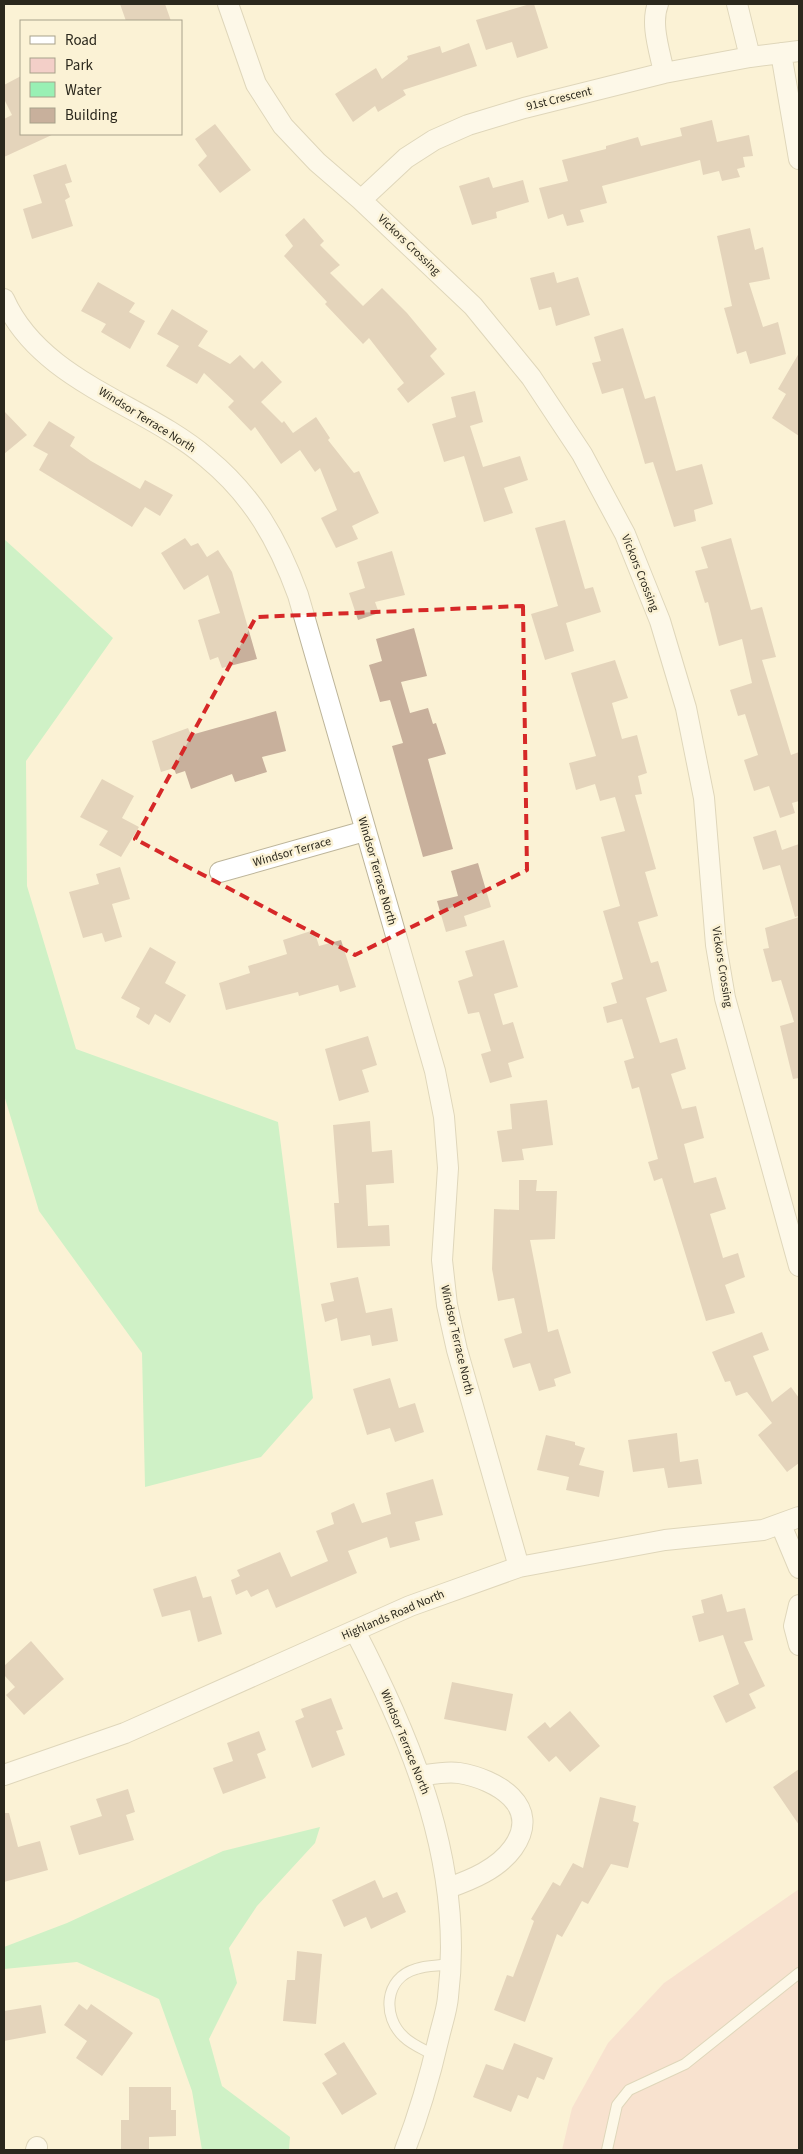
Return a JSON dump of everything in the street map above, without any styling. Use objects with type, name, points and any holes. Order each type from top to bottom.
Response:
[{"type":"street","name":"Vickors Crossing","points":[[228,4],[256,84],[283,126],[317,162],[362,200],[473,306],[531,377],[582,454],[625,534],[660,621],[686,708],[704,798],[716,945],[725,998],[799,1266]]},
{"type":"street","points":[[658,4],[655,12],[664,73]]},
{"type":"street","points":[[737,4],[750,57]]},
{"type":"street","name":"91st Crescent","points":[[362,200],[406,158],[434,140],[468,125],[524,108],[664,73],[750,57],[790,52],[799,159]]},
{"type":"street","name":"Windsor Terrace North","points":[[4,299],[23,332],[47,356],[72,374],[176,435],[208,458],[238,488],[264,520],[284,556],[298,596],[436,1071],[444,1118],[448,1168],[442,1260],[447,1305],[457,1350],[519,1567]]},
{"type":"street","name":"Windsor Terrace","points":[[220,872],[365,831]]},
{"type":"street","points":[[790,1521],[799,1568]]},
{"type":"street","name":"Highlands Road North","points":[[4,1775],[125,1732],[418,1602],[519,1567],[655,1541],[729,1535],[790,1521]]},
{"type":"street","points":[[799,1606],[794,1626],[799,1646]]},
{"type":"street","name":"Windsor Terrace North","points":[[355,1631],[380,1679],[420,1776],[439,1841],[448,1888],[452,1934],[448,1998],[416,2121],[405,2150]]},
{"type":"street","points":[[420,1776],[443,1772],[458,1773],[483,1779],[500,1787],[514,1798],[522,1816],[521,1834],[512,1850],[488,1870],[448,1888]]},
{"type":"lane","points":[[434,2055],[404,2038],[392,2020],[388,2005],[390,1992],[401,1977],[415,1968],[450,1964]]},
{"type":"lane","points":[[607,2150],[617,2106],[629,2090],[685,2064],[799,1973]]},
{"type":"highlighted area","points":[[523,606],[527,870],[355,955],[135,839],[256,617]]},
{"type":"green space","points":[[799,1889],[799,2150],[562,2150],[572,2108],[608,2043],[664,1983]]},
{"type":"water","points":[[4,539],[113,638],[26,761],[27,886],[76,1049],[278,1122],[313,1398],[261,1457],[145,1487],[142,1353],[39,1211],[4,1095]]},
{"type":"water","points":[[320,1827],[315,1843],[257,1906],[229,1948],[237,1983],[209,2039],[222,2086],[290,2137],[289,2150],[202,2150],[192,2091],[159,1999],[77,1962],[4,1969],[4,1947],[67,1923],[223,1851]]},
{"type":"building","points":[[120,4],[165,4],[171,20],[126,20]]},
{"type":"building","points":[[534,4],[548,48],[517,58],[512,42],[486,50],[476,20]]},
{"type":"building","points":[[469,43],[477,66],[403,90],[406,95],[378,112],[375,106],[353,122],[335,94],[376,68],[382,79],[408,59],[407,56],[440,46],[442,53]]},
{"type":"building","points":[[20,77],[20,135],[52,135],[4,157],[4,119],[12,115],[4,99],[4,85]]},
{"type":"building","points":[[712,120],[717,142],[749,135],[753,156],[743,157],[745,167],[737,169],[740,177],[722,181],[719,171],[703,175],[700,160],[602,186],[607,203],[580,210],[584,222],[567,226],[563,214],[548,219],[539,188],[568,181],[562,160],[606,149],[606,146],[638,137],[641,146],[682,136],[680,128]]},
{"type":"building","points":[[215,124],[251,170],[220,193],[198,165],[207,156],[195,139]]},
{"type":"building","points":[[66,164],[72,182],[65,184],[70,197],[65,200],[73,226],[32,239],[23,209],[42,203],[33,175]]},
{"type":"building","points":[[489,177],[493,188],[523,180],[529,202],[496,212],[497,218],[472,225],[459,186]]},
{"type":"building","points":[[304,218],[324,241],[320,245],[340,265],[330,273],[363,306],[382,288],[407,313],[437,349],[430,356],[445,374],[408,403],[397,389],[404,383],[369,338],[363,344],[325,304],[327,302],[284,256],[293,246],[285,235]]},
{"type":"building","points":[[750,228],[755,250],[763,247],[770,279],[749,283],[763,327],[778,322],[786,354],[750,364],[746,351],[737,354],[724,308],[732,306],[717,236]]},
{"type":"building","points":[[554,272],[557,283],[578,277],[590,315],[556,326],[551,307],[539,310],[530,278]]},
{"type":"building","points":[[98,282],[135,303],[129,312],[145,321],[130,349],[101,332],[106,324],[81,311]]},
{"type":"building","points":[[172,309],[208,331],[198,346],[230,364],[240,355],[254,369],[262,361],[282,382],[261,402],[282,423],[284,421],[293,433],[316,417],[330,438],[328,440],[354,473],[359,471],[379,513],[352,526],[358,539],[336,548],[321,518],[337,510],[320,468],[315,472],[300,450],[281,464],[255,427],[251,431],[228,407],[234,401],[204,373],[197,384],[166,366],[179,346],[157,334]]},
{"type":"building","points":[[623,328],[645,399],[655,396],[676,471],[702,464],[713,504],[694,510],[696,521],[674,527],[653,462],[645,464],[623,388],[602,394],[592,363],[601,361],[594,337]]},
{"type":"building","points":[[799,353],[799,436],[772,418],[786,394],[778,389]]},
{"type":"building","points":[[475,391],[483,422],[470,426],[483,467],[520,456],[528,480],[504,488],[513,513],[484,522],[464,456],[444,462],[432,424],[456,417],[451,397]]},
{"type":"building","points":[[4,411],[27,435],[4,454]]},
{"type":"building","points":[[49,421],[75,437],[70,446],[91,461],[140,489],[145,480],[173,495],[160,516],[145,507],[132,527],[39,470],[48,454],[33,446]]},
{"type":"building","points":[[565,520],[585,589],[593,587],[601,612],[566,623],[574,651],[545,660],[531,614],[558,606],[535,528]]},
{"type":"building","points":[[185,538],[191,546],[198,543],[207,557],[218,550],[232,572],[257,659],[222,668],[218,657],[210,660],[198,620],[220,613],[208,575],[184,590],[161,553]]},
{"type":"building","points":[[731,538],[751,610],[762,607],[776,657],[762,660],[791,755],[799,752],[799,801],[792,803],[795,813],[780,818],[769,786],[754,791],[744,760],[758,755],[745,714],[738,716],[730,690],[752,683],[742,639],[719,646],[708,602],[705,603],[695,571],[708,568],[701,547]]},
{"type":"building","points":[[392,551],[405,595],[375,602],[379,613],[358,620],[349,593],[365,588],[357,562]]},
{"type":"building","points":[[414,628],[427,676],[401,682],[410,713],[428,708],[433,724],[436,723],[446,754],[428,759],[453,849],[423,857],[392,746],[403,743],[390,700],[380,702],[369,665],[382,661],[376,639]]},
{"type":"building","points":[[615,660],[628,698],[612,703],[622,739],[637,735],[647,773],[638,776],[642,794],[635,795],[656,869],[645,872],[658,916],[638,922],[651,963],[658,961],[667,991],[646,998],[660,1043],[677,1038],[686,1069],[671,1074],[682,1109],[696,1106],[704,1138],[684,1144],[694,1183],[716,1177],[726,1209],[710,1214],[723,1258],[738,1253],[745,1277],[725,1285],[735,1313],[706,1321],[662,1178],[654,1181],[648,1162],[658,1159],[639,1087],[632,1089],[624,1061],[634,1058],[622,1019],[607,1023],[603,1007],[617,1003],[611,983],[623,979],[603,911],[620,906],[601,837],[625,831],[615,797],[600,801],[595,784],[576,790],[569,763],[596,756],[571,673]]},
{"type":"building","points":[[276,711],[286,751],[262,757],[267,772],[235,782],[232,774],[191,789],[185,771],[176,774],[174,768],[161,772],[152,741],[188,728],[191,735]]},
{"type":"building","points":[[102,779],[134,796],[122,818],[139,827],[121,857],[99,845],[108,831],[80,817]]},
{"type":"building","points":[[776,830],[782,850],[799,844],[799,916],[795,917],[780,865],[763,870],[753,837]]},
{"type":"building","points":[[478,863],[491,907],[464,916],[467,926],[446,932],[437,901],[458,896],[451,871]]},
{"type":"building","points":[[120,867],[130,899],[112,904],[122,937],[105,942],[102,933],[83,938],[69,892],[99,884],[96,874]]},
{"type":"building","points":[[799,917],[799,1078],[793,1079],[780,1026],[794,1022],[781,980],[772,982],[763,949],[769,948],[765,928]]},
{"type":"building","points":[[314,930],[319,946],[341,940],[356,987],[340,992],[338,985],[299,996],[298,992],[226,1010],[219,983],[250,973],[248,966],[287,954],[283,940]]},
{"type":"building","points":[[504,940],[518,987],[494,994],[503,1025],[513,1022],[524,1058],[508,1063],[512,1077],[490,1083],[481,1054],[491,1051],[479,1012],[468,1014],[458,981],[473,976],[465,951]]},
{"type":"building","points":[[150,947],[176,962],[165,983],[186,995],[170,1023],[155,1014],[149,1025],[136,1017],[140,1008],[121,998]]},
{"type":"building","points":[[368,1036],[377,1065],[362,1070],[369,1092],[339,1101],[325,1049]]},
{"type":"building","points":[[547,1100],[553,1145],[522,1149],[524,1160],[502,1162],[497,1131],[512,1129],[510,1104]]},
{"type":"building","points":[[370,1121],[372,1152],[392,1150],[394,1183],[366,1185],[368,1226],[389,1225],[390,1246],[337,1248],[334,1203],[339,1203],[333,1125]]},
{"type":"building","points":[[519,1180],[537,1180],[536,1191],[557,1191],[555,1239],[530,1240],[548,1332],[558,1329],[571,1373],[554,1379],[556,1386],[539,1391],[530,1363],[513,1368],[504,1339],[522,1333],[514,1298],[498,1301],[492,1269],[494,1209],[519,1210]]},
{"type":"building","points":[[358,1277],[366,1313],[392,1308],[398,1341],[372,1346],[370,1335],[341,1341],[337,1318],[325,1322],[321,1304],[334,1301],[330,1283]]},
{"type":"building","points":[[762,1332],[769,1350],[753,1356],[772,1402],[791,1387],[799,1398],[799,1463],[787,1472],[758,1435],[772,1423],[747,1392],[736,1396],[730,1381],[725,1382],[712,1352]]},
{"type":"building","points":[[390,1378],[399,1408],[415,1403],[424,1432],[395,1442],[390,1428],[367,1435],[353,1389]]},
{"type":"building","points":[[677,1433],[680,1462],[698,1459],[702,1484],[668,1488],[664,1468],[633,1472],[628,1440]]},
{"type":"building","points":[[546,1435],[575,1442],[575,1445],[585,1448],[579,1465],[604,1471],[599,1497],[566,1490],[569,1477],[537,1470]]},
{"type":"building","points":[[433,1479],[443,1515],[415,1522],[420,1540],[390,1548],[387,1537],[348,1551],[357,1573],[276,1608],[268,1589],[251,1597],[247,1590],[236,1595],[231,1580],[240,1576],[237,1570],[280,1552],[291,1577],[328,1561],[316,1531],[334,1524],[331,1513],[354,1503],[362,1523],[391,1514],[386,1493]]},
{"type":"building","points":[[196,1576],[203,1598],[211,1596],[222,1634],[198,1642],[190,1610],[162,1617],[153,1589]]},
{"type":"building","points":[[722,1594],[727,1612],[745,1608],[753,1640],[744,1642],[765,1686],[749,1694],[756,1708],[726,1723],[713,1696],[739,1684],[723,1635],[699,1642],[692,1616],[704,1613],[701,1600]]},
{"type":"building","points":[[31,1641],[64,1679],[24,1715],[6,1695],[15,1687],[4,1675],[4,1666]]},
{"type":"building","points":[[452,1682],[513,1694],[506,1731],[444,1719]]},
{"type":"building","points":[[331,1698],[343,1729],[336,1731],[345,1755],[312,1768],[295,1721],[304,1717],[301,1709]]},
{"type":"building","points":[[570,1711],[600,1746],[570,1772],[556,1756],[549,1762],[527,1737],[545,1722],[550,1728]]},
{"type":"building","points":[[259,1731],[266,1750],[257,1754],[266,1778],[223,1794],[213,1768],[233,1761],[227,1743]]},
{"type":"building","points":[[799,1769],[799,1825],[773,1787]]},
{"type":"building","points":[[128,1789],[135,1812],[126,1815],[134,1840],[79,1855],[70,1826],[102,1816],[96,1799]]},
{"type":"building","points":[[600,1797],[636,1806],[633,1821],[639,1823],[628,1868],[611,1864],[588,1904],[582,1901],[562,1937],[557,1934],[525,2022],[494,2010],[507,1975],[513,1977],[534,1921],[531,1919],[553,1882],[560,1886],[573,1863],[583,1868]]},
{"type":"building","points":[[4,1813],[9,1813],[18,1847],[40,1841],[48,1870],[4,1882]]},
{"type":"building","points":[[375,1880],[383,1898],[397,1892],[406,1912],[371,1929],[366,1917],[344,1927],[332,1900]]},
{"type":"building","points":[[297,1951],[322,1954],[316,2024],[283,2021],[287,1980],[295,1980]]},
{"type":"building","points":[[79,2004],[87,2010],[91,2004],[133,2033],[102,2076],[76,2058],[87,2041],[64,2025]]},
{"type":"building","points":[[41,2005],[46,2033],[4,2041],[4,2011]]},
{"type":"building","points":[[344,2042],[377,2094],[342,2115],[322,2083],[337,2074],[324,2054]]},
{"type":"building","points":[[514,2043],[553,2058],[544,2080],[537,2077],[528,2099],[518,2095],[511,2112],[473,2097],[486,2064],[503,2070]]},
{"type":"building","points":[[129,2087],[171,2087],[171,2110],[176,2110],[176,2136],[149,2137],[149,2150],[121,2150],[121,2120],[129,2120]]}]
